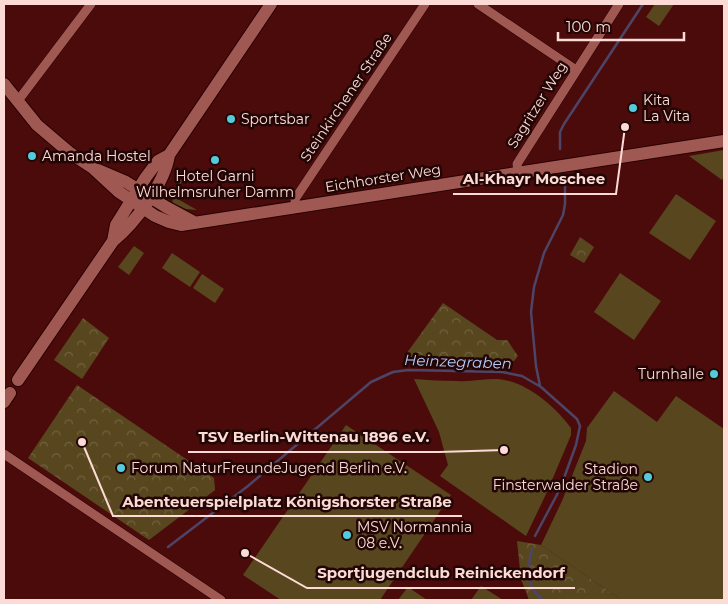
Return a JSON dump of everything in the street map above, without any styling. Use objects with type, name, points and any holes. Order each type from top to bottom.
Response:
[{"type":"main road","points":[[18,380],[113,241],[116,225],[141,198],[158,161],[169,155],[272,4]]},
{"type":"main road","name":"Eichhorster Weg","points":[[4,84],[37,125],[70,153],[93,168],[115,176],[169,222],[181,225],[724,141]]},
{"type":"street","points":[[17,102],[91,4]]},
{"type":"street","name":"Steinkirchener Straße","points":[[296,207],[295,199],[425,4]]},
{"type":"street","points":[[478,4],[576,70]]},
{"type":"street","name":"Sagritzer Weg","points":[[518,172],[517,164],[619,4]]},
{"type":"street","points":[[4,454],[221,600]]},
{"type":"green space","points":[[655,4],[674,4],[659,26],[646,17]]},
{"type":"green space","points":[[724,150],[724,176],[722,180],[689,156]]},
{"type":"green space","points":[[180,179],[183,180],[174,195],[197,210],[186,209],[173,203],[171,194]]},
{"type":"green space","points":[[676,194],[716,221],[690,260],[649,233]]},
{"type":"green space","points":[[580,237],[594,247],[584,263],[570,255]]},
{"type":"green space","points":[[134,246],[144,253],[129,275],[118,267]]},
{"type":"green space","points":[[172,253],[200,272],[190,287],[162,268]]},
{"type":"green space","points":[[620,273],[661,301],[634,340],[594,312]]},
{"type":"green space","points":[[202,274],[224,289],[215,303],[193,288]]},
{"type":"green space","points":[[443,303],[497,340],[507,340],[518,356],[514,361],[404,357]]},
{"type":"green space","points":[[83,318],[109,338],[82,379],[54,360]]},
{"type":"green space","points":[[414,379],[440,381],[507,380],[528,389],[548,403],[571,428],[571,435],[526,536],[440,476],[448,465],[439,432]]},
{"type":"green space","name":"Forum NaturFreundeJugend Berlin e.V.","points":[[77,385],[214,478],[215,490],[149,540],[28,458]]},
{"type":"green space","name":"Stadion Finsterwalder Straße","points":[[614,391],[657,422],[676,396],[724,429],[724,600],[622,600],[541,545],[562,501],[586,441],[587,428]]},
{"type":"green space","name":"MSV Normannia 08 e.V.","points":[[346,425],[451,495],[380,600],[281,600],[243,575]]},
{"type":"green space","points":[[517,541],[541,545],[622,600],[529,600],[521,579]]},
{"type":"green space","points":[[481,586],[503,600],[471,600]]},
{"type":"green space","points":[[408,587],[427,600],[398,600]]},
{"type":"waterway","points":[[560,149],[560,132],[564,124],[643,4]]},
{"type":"waterway","points":[[540,386],[536,366],[531,312],[534,287],[544,253],[563,215],[565,183]]},
{"type":"waterway","name":"Heinzegraben","points":[[168,547],[248,486],[371,382],[393,372],[408,370],[502,372],[522,376],[541,387],[577,419],[580,426],[576,445],[560,489],[535,536]]},
{"type":"waterway","name":"Heinzegraben","points":[[532,549],[529,577],[533,590],[543,600]]},
{"type":"place","name":"Kita La Vita","points":[[633,108]]},
{"type":"place","name":"Sportsbar","points":[[231,119]]},
{"type":"place","name":"Al-Khayr Moschee","points":[[625,127]]},
{"type":"place","name":"Amanda Hostel","points":[[32,156]]},
{"type":"place","name":"Hotel Garni Wilhelmsruher Damm","points":[[215,160]]},
{"type":"place","name":"Turnhalle","points":[[714,374]]},
{"type":"place","name":"Abenteuerspielplatz Königshorster Straße","points":[[82,442]]},
{"type":"place","name":"TSV Berlin-Wittenau 1896 e.V.","points":[[504,450]]},
{"type":"place","name":"Forum NaturFreundeJugend Berlin e.V.","points":[[121,468]]},
{"type":"place","name":"Stadion Finsterwalder Straße","points":[[648,477]]},
{"type":"place","name":"MSV Normannia 08 e.V.","points":[[347,535]]},
{"type":"place","name":"Sportjugendclub Reinickendorf","points":[[245,553]]}]
